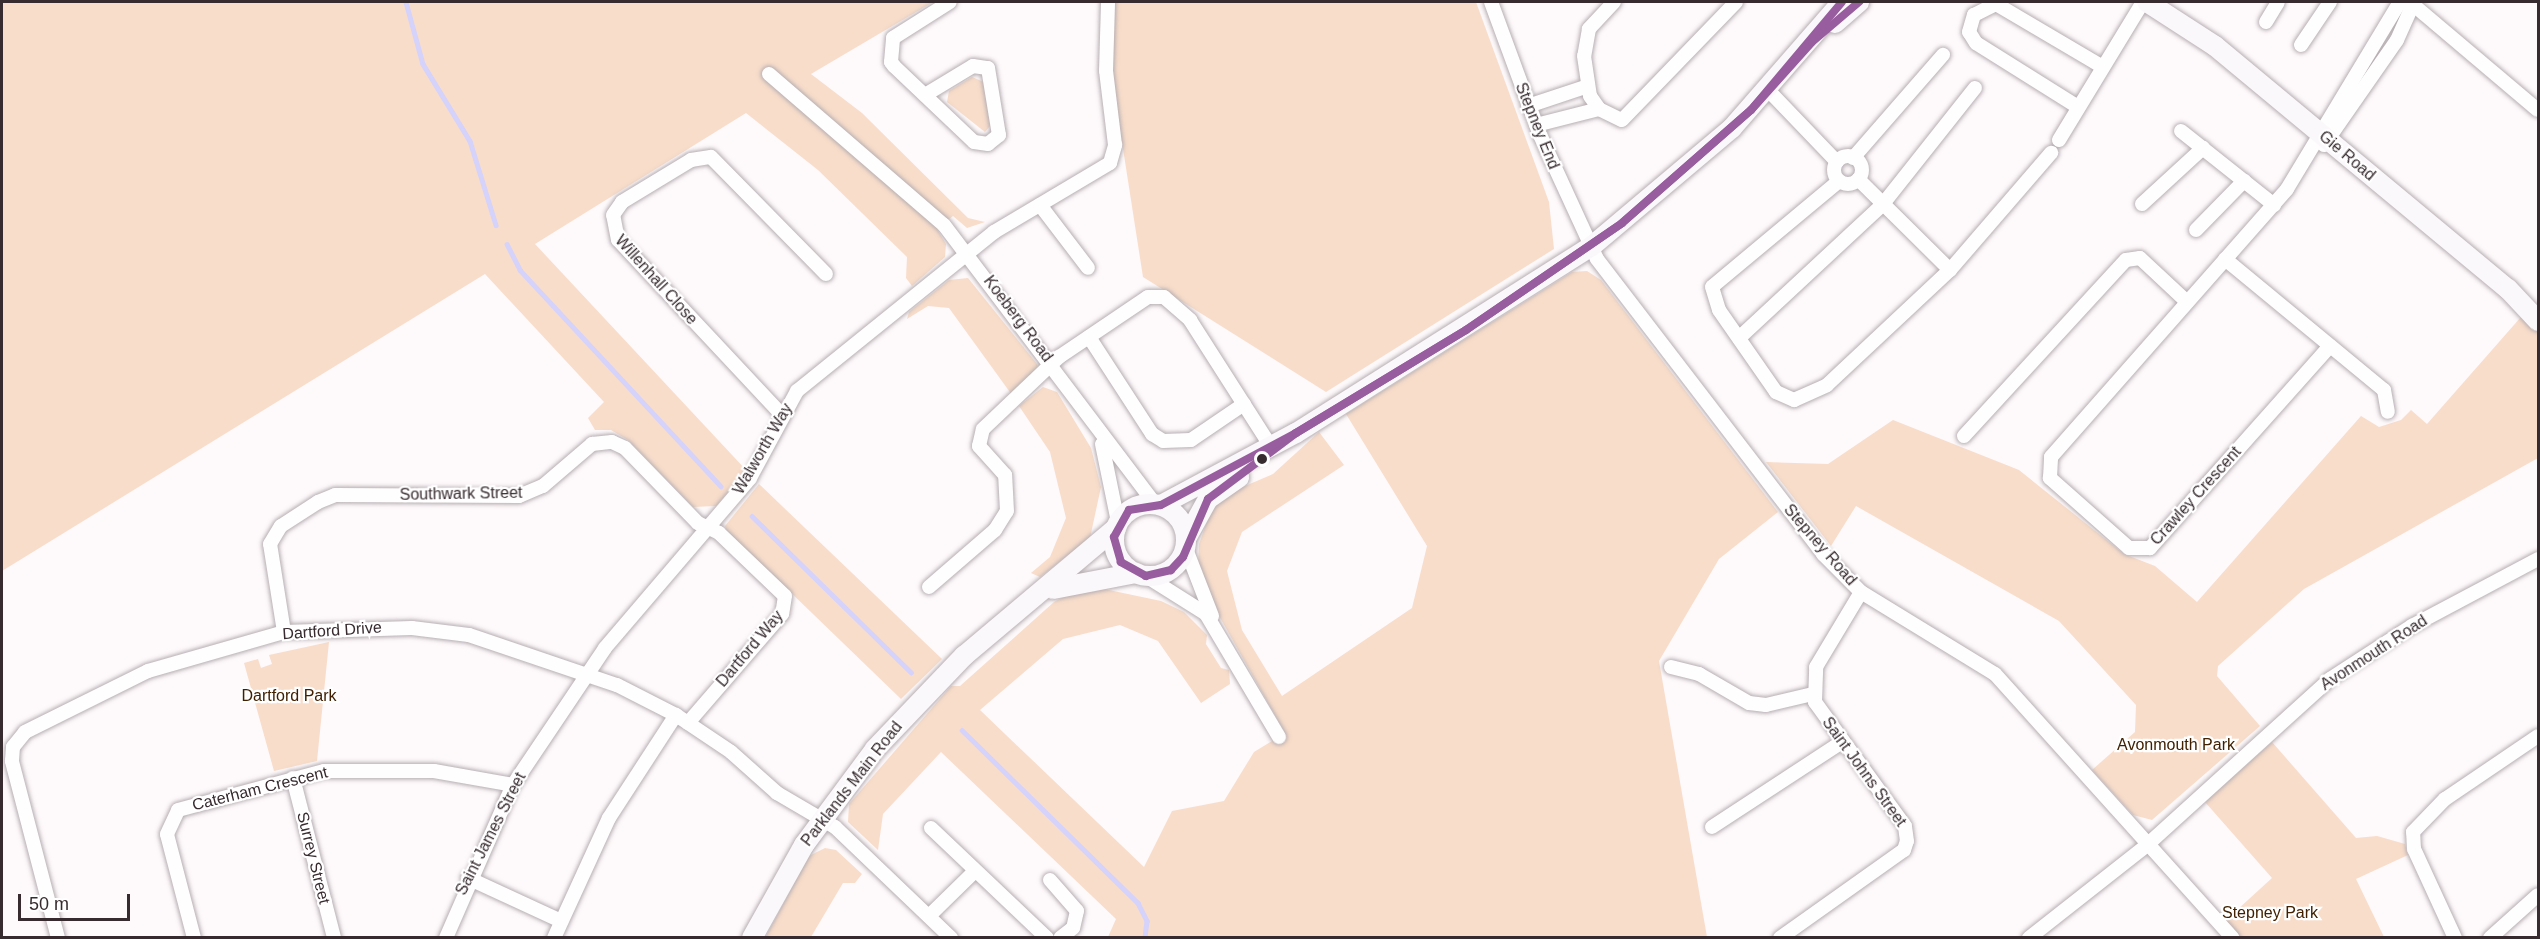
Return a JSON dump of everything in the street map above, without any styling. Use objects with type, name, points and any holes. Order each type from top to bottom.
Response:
[{"type":"street","points":[[925,95],[973,66],[983,65],[993,76],[999,135],[987,144],[974,142],[925,95],[891,62],[890,44],[950,2]]},
{"type":"street","name":"Walworth Way","points":[[586,675],[750,478],[797,391],[833,358],[968,252],[1040,205],[1100,171],[1113,157],[1106,71],[1108,2]]},
{"type":"street","name":"Stepney End","points":[[1491,2],[1528,106],[1592,246]]},
{"type":"street","points":[[1614,2],[1584,41],[1588,87],[1599,109],[1622,120],[1631,114],[1736,2]]},
{"type":"street","points":[[1141,574],[1171,570],[1208,499],[1296,434],[1592,246],[1682,176],[1769,91],[1812,42],[1842,2]]},
{"type":"street","points":[[1812,42],[1859,2]]},
{"type":"street","points":[[2059,140],[2145,2]]},
{"type":"street","name":"Gie Road","points":[[2145,2],[2215,46],[2324,136],[2538,321]]},
{"type":"street","points":[[2266,22],[2278,2]]},
{"type":"street","points":[[2301,45],[2330,2]]},
{"type":"street","points":[[2324,136],[2409,2],[2538,110]]},
{"type":"street","points":[[2078,107],[1976,43],[1969,32],[1974,15],[1996,4],[2103,67]]},
{"type":"street","points":[[1837,162],[1853,158],[1943,55]]},
{"type":"street","name":"Koeberg Road","points":[[769,74],[944,225],[968,252],[1053,366],[1087,416],[1158,504]]},
{"type":"street","points":[[1528,106],[1588,87]]},
{"type":"street","points":[[1738,338],[1883,204],[1975,88]]},
{"type":"street","points":[[1769,91],[1837,162],[1839,181]]},
{"type":"street","points":[[1536,125],[1599,109]]},
{"type":"street","points":[[2181,131],[2274,205]]},
{"type":"street","name":"Crawley Crescent","points":[[2324,136],[2274,205],[2187,302],[2048,465],[2053,482],[2132,549],[2152,547],[2330,346]]},
{"type":"street","points":[[2142,204],[2203,148]]},
{"type":"street","points":[[1858,179],[1839,181],[1712,287],[1738,338],[1776,392],[1794,400],[1827,385],[1950,270],[2051,153]]},
{"type":"street","name":"Willenhall Close","points":[[782,415],[618,240],[613,215],[622,202],[692,160],[711,157],[826,274]]},
{"type":"street","points":[[1853,158],[1861,167],[1858,179]]},
{"type":"street","points":[[1858,179],[1950,270]]},
{"type":"street","points":[[2196,230],[2244,182]]},
{"type":"street","points":[[1040,205],[1088,268]]},
{"type":"street","name":"Stepney Road","points":[[1592,246],[1674,365],[1823,554],[1862,592],[1995,674],[2233,938]]},
{"type":"street","points":[[1965,436],[2126,260],[2140,258],[2187,302]]},
{"type":"street","points":[[2225,259],[2384,390],[2388,412]]},
{"type":"street","points":[[929,587],[995,531],[1007,511],[1005,475],[979,446],[978,437],[1053,366],[1089,337],[1148,297],[1164,297],[1190,320],[1270,445]]},
{"type":"street","points":[[1089,337],[1152,434],[1163,441],[1191,440],[1244,404]]},
{"type":"street","name":"Koeberg Road","points":[[1087,416],[1110,465],[1117,525]]},
{"type":"street","points":[[1225,642],[1206,614],[1141,574],[1117,554],[1117,525],[1137,506],[1158,504],[1270,445],[1296,434]]},
{"type":"street","name":"Southwark Street","points":[[284,632],[270,544],[286,521],[329,496],[519,496],[543,486],[592,444],[612,442],[625,448],[709,528]]},
{"type":"street","points":[[1158,504],[1179,516],[1203,600],[1279,737]]},
{"type":"street","name":"Parklands Main Road","points":[[752,938],[772,897],[822,822],[921,698],[1001,624],[1117,525]]},
{"type":"street","name":"Dartford Way","points":[[688,723],[786,606],[782,591],[709,528]]},
{"type":"street","name":"Avonmouth Road","points":[[2029,938],[2147,845],[2330,679],[2412,626],[2538,559]]},
{"type":"street","name":"Parklands Main Road","points":[[1001,624],[1056,587],[1141,574]]},
{"type":"street","points":[[1671,668],[1699,674],[1749,703],[1766,705],[1813,694],[1816,668],[1862,592]]},
{"type":"street","name":"Dartford Drive","points":[[58,938],[12,761],[16,741],[30,729],[148,671],[284,632],[442,629],[586,675],[676,715],[822,822],[951,938]]},
{"type":"street","name":"Saint James Street","points":[[446,938],[468,878],[513,785],[586,675]]},
{"type":"street","name":"Saint Johns Street","points":[[1780,938],[1906,847],[1905,826],[1818,711],[1813,694]]},
{"type":"street","points":[[554,938],[559,920],[609,818],[676,715]]},
{"type":"street","points":[[2455,938],[2414,849],[2413,832],[2454,792],[2538,736]]},
{"type":"street","points":[[1712,827],[1842,742]]},
{"type":"street","name":"Caterham Crescent","points":[[194,938],[167,834],[170,819],[183,808],[324,771],[434,771],[513,785]]},
{"type":"street","name":"Surrey Street","points":[[293,778],[334,938]]},
{"type":"street","points":[[931,828],[1047,938]]},
{"type":"street","points":[[929,916],[975,871]]},
{"type":"street","points":[[468,878],[559,920]]},
{"type":"street","points":[[1050,880],[1077,911],[1073,928],[1060,938]]},
{"type":"street","points":[[2490,938],[2538,895]]},
{"type":"green space","points":[[2,2],[933,2],[811,74],[862,113],[968,218],[985,222],[967,228],[953,216],[937,229],[946,244],[945,257],[912,286],[906,278],[907,257],[818,170],[746,113],[535,244],[747,471],[716,506],[693,507],[628,440],[611,430],[595,430],[588,418],[604,402],[485,274],[2,571]]},
{"type":"green space","points":[[1114,2],[1476,2],[1549,202],[1554,249],[1326,392],[1143,277],[1110,65]]},
{"type":"green space","points":[[972,77],[984,82],[990,126],[985,132],[947,102],[949,91]]},
{"type":"green space","points":[[1587,271],[1601,280],[1778,512],[1719,559],[1659,661],[1707,937],[1108,937],[1116,919],[941,752],[883,814],[878,850],[848,822],[849,804],[951,686],[960,686],[1054,602],[1073,592],[1104,589],[1161,601],[1184,612],[1207,635],[1206,644],[1221,668],[1229,670],[1230,684],[1201,703],[1158,641],[1120,625],[1063,639],[980,710],[1144,867],[1172,811],[1224,801],[1254,752],[1285,733],[1209,598],[1198,568],[1199,544],[1212,508],[1231,492],[1273,474],[1319,432],[1344,465],[1242,532],[1227,571],[1242,630],[1282,696],[1412,608],[1427,546],[1346,414],[1572,272]]},
{"type":"green space","points":[[968,278],[1037,364],[1038,370],[1012,395],[949,308],[928,306],[907,319],[909,312],[949,280]]},
{"type":"green space","name":"Avonmouth Park","points":[[2528,309],[2538,321],[2538,458],[2304,589],[2218,666],[2217,676],[2260,726],[2152,820],[2133,815],[2092,770],[2135,732],[2136,705],[2059,621],[1856,506],[1831,546],[1766,462],[1828,464],[1893,420],[2019,470],[2124,554],[2155,566],[2197,602],[2361,416],[2379,427],[2401,420],[2411,410],[2427,424]]},
{"type":"green space","points":[[1043,387],[1057,392],[1091,448],[1101,487],[1090,538],[1040,577],[1031,573],[1050,557],[1066,518],[1050,452],[1019,406]]},
{"type":"green space","points":[[759,484],[942,659],[901,699],[727,531],[725,526]]},
{"type":"green space","name":"Dartford Park","points":[[329,642],[317,761],[274,771],[244,663],[258,659],[261,668],[272,664],[269,655]]},
{"type":"green space","name":"Stepney Park","points":[[2272,742],[2356,838],[2377,836],[2405,844],[2408,855],[2356,879],[2384,937],[2240,937],[2225,921],[2272,878],[2205,802]]},
{"type":"green space","points":[[825,848],[836,850],[862,874],[855,883],[843,883],[811,937],[765,938],[809,856]]},
{"type":"waterway","points":[[406,2],[423,64],[470,141],[496,225]]},
{"type":"waterway","points":[[507,244],[520,270],[721,486]]},
{"type":"waterway","points":[[752,516],[911,672]]},
{"type":"waterway","points":[[962,730],[1138,903],[1147,921],[1145,938]]},
{"type":"transit line","points":[[1751,110],[1842,2]]},
{"type":"transit line","points":[[1751,110],[1812,42],[1859,2]]},
{"type":"transit line","points":[[1622,223],[1751,110]]},
{"type":"transit line","points":[[1622,223],[1751,110]]},
{"type":"transit line","points":[[1466,330],[1622,223]]},
{"type":"transit line","points":[[1466,330],[1622,223]]},
{"type":"transit line","points":[[1296,433],[1466,330]]},
{"type":"transit line","points":[[1296,433],[1466,330]]},
{"type":"transit line","points":[[1296,433],[1208,499],[1183,557],[1171,570],[1146,576],[1121,562],[1114,537],[1129,510],[1161,505],[1296,433]]}]
